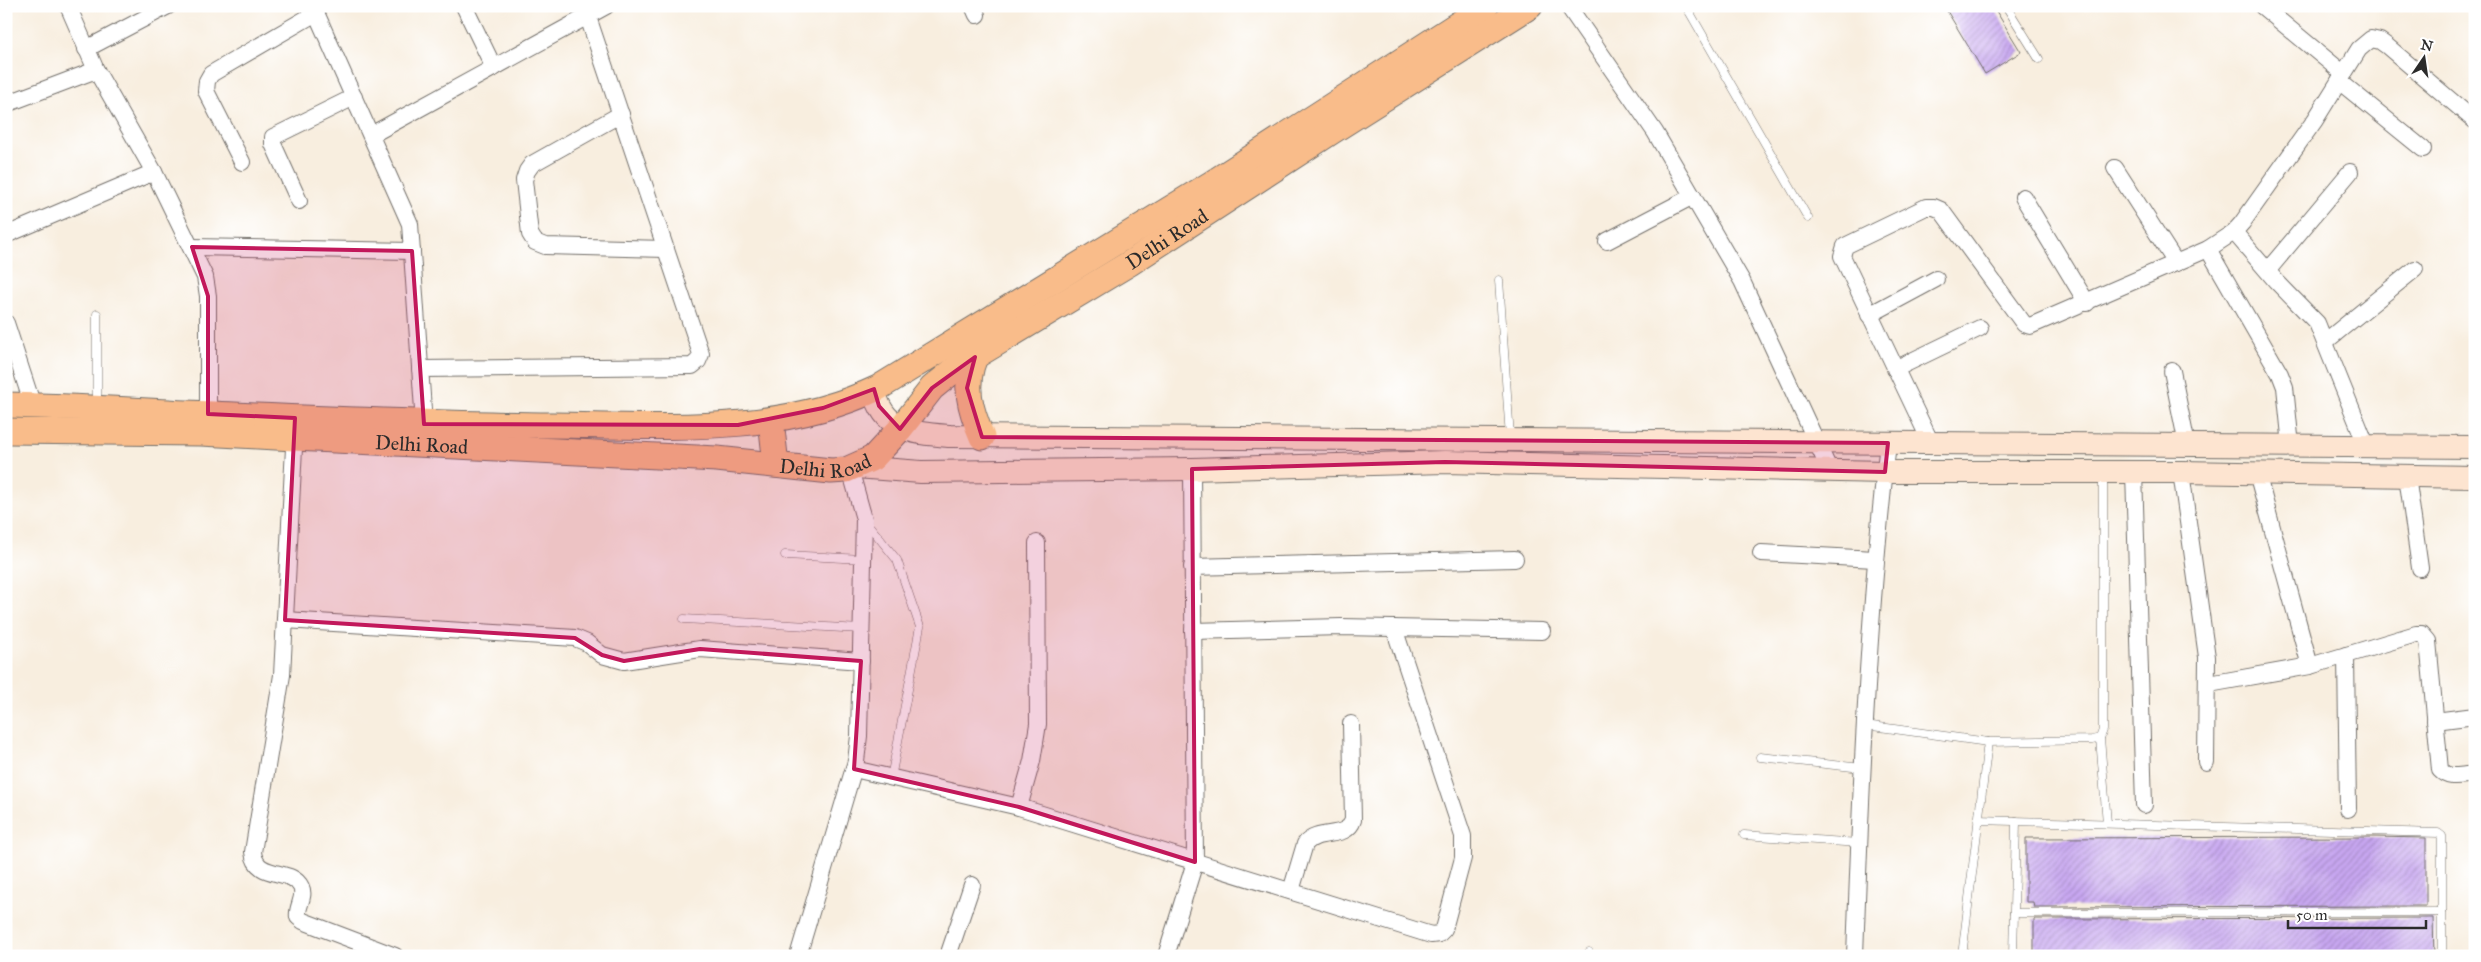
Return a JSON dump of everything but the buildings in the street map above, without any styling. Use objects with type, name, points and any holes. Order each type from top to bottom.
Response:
[{"type":"main road","points":[[6,405],[32,406],[96,420],[208,414],[295,428],[424,424],[738,425],[771,420],[823,408],[859,397],[874,389],[1209,186],[1486,6]]},
{"type":"main road","name":"Delhi Road","points":[[6,431],[96,420],[295,428],[717,459],[831,471],[853,468],[873,458],[900,429],[932,388],[975,357],[1130,263],[1530,6]]},
{"type":"main road","points":[[975,357],[969,372],[967,388],[973,417],[982,437]]},
{"type":"main road","points":[[771,420],[776,466]]},
{"type":"street","points":[[68,6],[96,70],[154,172],[205,277],[208,296],[208,414]]},
{"type":"street","points":[[86,49],[168,6]]},
{"type":"street","points":[[464,6],[494,68]]},
{"type":"street","points":[[371,135],[606,6]]},
{"type":"street","points":[[1568,6],[1655,132],[1742,281],[1830,471]]},
{"type":"street","points":[[2262,6],[2423,149]]},
{"type":"street","points":[[242,162],[206,91],[207,81],[211,74],[315,10],[410,224],[424,424]]},
{"type":"street","points":[[420,369],[692,366],[698,362],[702,354],[588,17]]},
{"type":"street","points":[[1931,443],[1842,256],[1845,246],[1926,207],[1934,206],[1941,210],[2024,324],[2030,326],[2037,325],[2208,249],[2234,232],[2314,120],[2364,43],[2371,39],[2380,41],[2475,121]]},
{"type":"street","points":[[6,104],[96,70]]},
{"type":"street","points":[[299,201],[273,144],[273,137],[354,97]]},
{"type":"street","points":[[621,114],[532,164],[524,180],[530,234],[535,242],[545,246],[666,249]]},
{"type":"street","points":[[2115,168],[2176,263]]},
{"type":"street","points":[[6,235],[154,172]]},
{"type":"street","points":[[2268,270],[2350,172]]},
{"type":"street","points":[[1607,241],[1694,196]]},
{"type":"street","points":[[2023,197],[2087,302]]},
{"type":"street","points":[[2234,232],[2317,322],[2367,447]]},
{"type":"street","points":[[192,247],[412,251]]},
{"type":"street","points":[[2208,249],[2280,374],[2286,393],[2291,446]]},
{"type":"street","points":[[2326,342],[2415,269]]},
{"type":"street","points":[[1869,315],[1936,278]]},
{"type":"street","points":[[6,323],[32,406]]},
{"type":"street","points":[[1895,369],[1980,328]]},
{"type":"street","points":[[2172,371],[2187,445]]},
{"type":"street","points":[[874,389],[879,406],[900,429],[920,434],[982,437],[2475,448]]},
{"type":"street","points":[[295,428],[280,693],[253,852],[254,862],[259,867],[295,880],[300,885],[303,893],[297,910],[298,917],[395,956]]},
{"type":"street","points":[[1855,956],[1862,768],[1875,559],[1888,443]]},
{"type":"street","points":[[798,956],[854,770],[859,736],[864,519],[853,468],[921,472],[1192,469],[1445,462],[1885,472],[2181,472],[2475,477]]},
{"type":"street","points":[[1166,956],[1195,862],[1192,469]]},
{"type":"street","points":[[2134,472],[2144,805]]},
{"type":"street","points":[[2181,472],[2207,657],[2209,684],[2206,762]]},
{"type":"street","points":[[2257,473],[2310,666]]},
{"type":"street","points":[[2407,476],[2420,568]]},
{"type":"street","points":[[1019,807],[1032,760],[1038,724],[1037,543]]},
{"type":"street","points":[[1761,553],[1875,559]]},
{"type":"street","points":[[1192,567],[1515,559]]},
{"type":"street","points":[[285,620],[569,637],[588,643],[612,659],[624,661],[700,649],[860,661]]},
{"type":"street","points":[[1193,631],[1394,628],[1542,631]]},
{"type":"street","points":[[854,770],[1019,807],[1431,935],[1439,934],[1444,929],[1463,858],[1463,836],[1394,628]]},
{"type":"street","points":[[2209,684],[2310,666],[2416,634],[2422,634],[2428,640],[2440,770],[2444,775],[2452,777],[2475,774]]},
{"type":"street","points":[[2346,655],[2348,809]]},
{"type":"street","points":[[2435,721],[2475,716]]},
{"type":"street","points":[[1291,891],[1305,844],[1310,838],[1316,834],[1345,831],[1351,827],[1353,820],[1351,724]]},
{"type":"street","points":[[948,956],[972,885]]},
{"type":"lane","points":[[1686,6],[1808,218]]},
{"type":"lane","points":[[2006,6],[2039,59]]},
{"type":"lane","points":[[1499,280],[1510,440]]},
{"type":"lane","points":[[96,420],[98,314]]},
{"type":"lane","points":[[2103,472],[2104,730],[2100,738],[2107,823]]},
{"type":"lane","points":[[864,519],[897,560],[920,627],[891,778]]},
{"type":"lane","points":[[784,555],[863,559]]},
{"type":"lane","points":[[684,619],[861,630]]},
{"type":"lane","points":[[1865,725],[1988,742],[2092,740],[2100,738]]},
{"type":"lane","points":[[1962,956],[1988,742]]},
{"type":"lane","points":[[1760,757],[1862,768]]},
{"type":"lane","points":[[1978,820],[2438,832],[2442,836],[2442,956]]},
{"type":"lane","points":[[2013,956],[2016,821]]},
{"type":"lane","points":[[1744,836],[1859,843]]},
{"type":"lane","points":[[2014,913],[2442,912]]},
{"type":"highlighted area","points":[[192,247],[412,251],[424,424],[738,425],[823,408],[874,389],[879,406],[900,429],[932,388],[975,357],[967,388],[982,437],[1888,443],[1885,472],[1445,462],[1192,469],[1195,862],[1019,807],[854,769],[861,661],[700,649],[624,661],[602,655],[575,638],[285,620],[295,418],[208,414],[208,296]]}]
